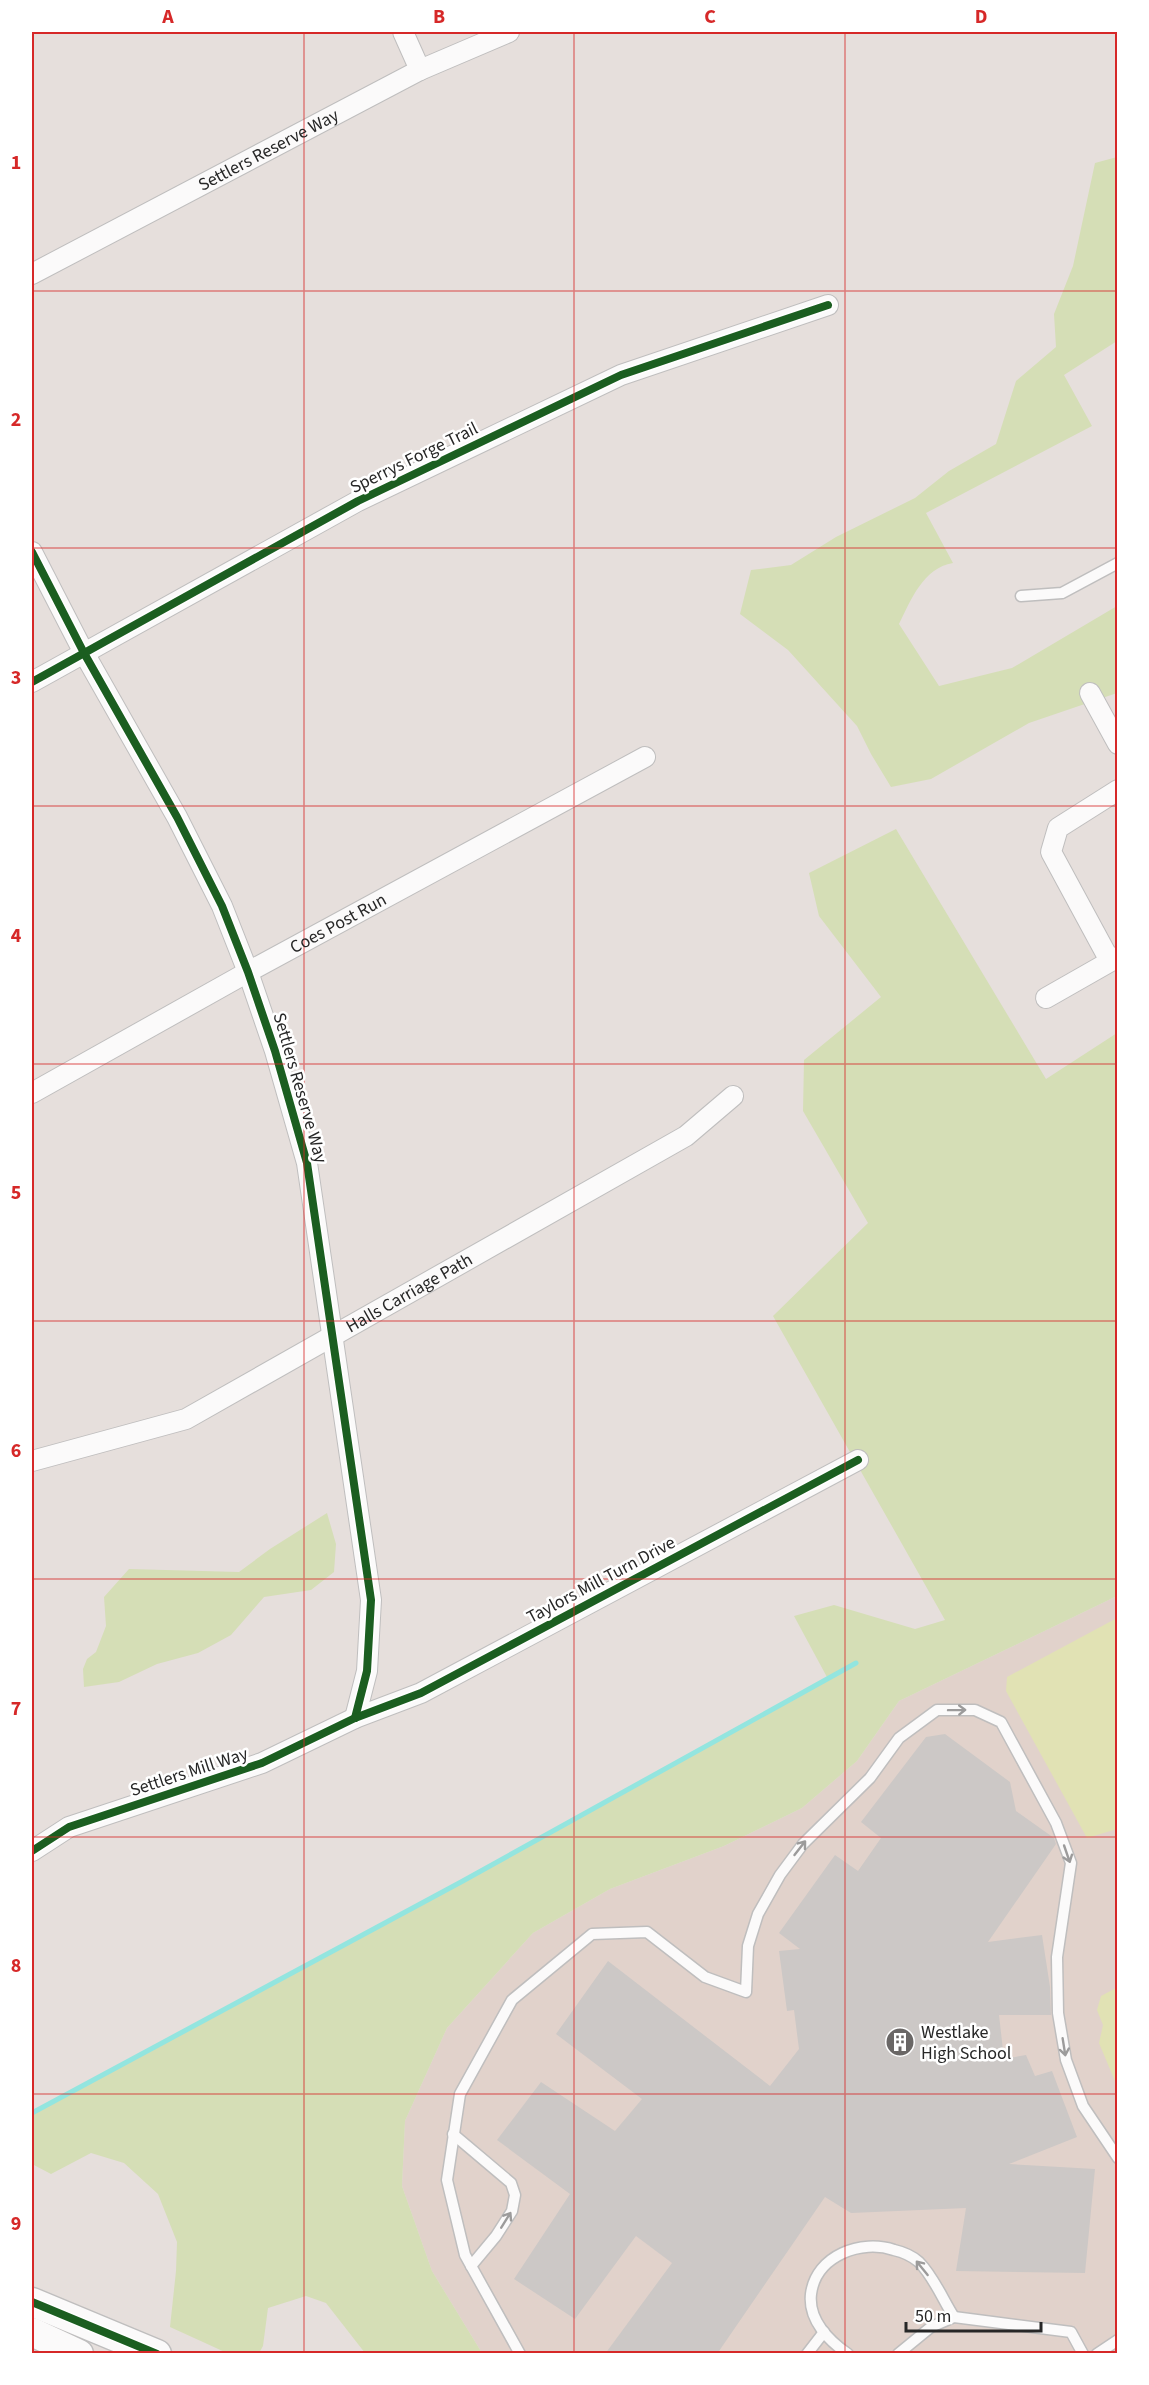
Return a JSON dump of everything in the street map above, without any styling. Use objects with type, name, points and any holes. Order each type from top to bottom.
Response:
[{"type":"main road","points":[[32,2302],[118,2346],[157,2354]]},
{"type":"main road","points":[[32,2332],[80,2354]]},
{"type":"street","points":[[403,32],[420,70]]},
{"type":"street","name":"Settlers Reserve Way","points":[[32,274],[420,70],[509,32]]},
{"type":"street","name":"Sperrys Forge Trail","points":[[32,682],[358,501],[621,375],[828,305]]},
{"type":"street","name":"Settlers Reserve Way","points":[[32,552],[84,653],[177,818],[222,906],[248,972],[275,1052],[307,1163],[371,1600],[367,1671],[355,1718]]},
{"type":"street","points":[[1090,693],[1118,744]]},
{"type":"street","name":"Coes Post Run","points":[[32,1093],[248,972],[645,757]]},
{"type":"street","points":[[1046,998],[1114,959],[1051,852],[1058,828],[1118,790]]},
{"type":"street","name":"Halls Carriage Path","points":[[32,1461],[186,1419],[332,1334],[686,1136],[733,1096]]},
{"type":"street","name":"Taylors Mill Turn Drive","points":[[355,1718],[421,1693],[858,1460]]},
{"type":"street","name":"Settlers Mill Way","points":[[32,1851],[69,1827],[262,1763],[355,1718]]},
{"type":"lane","points":[[1021,596],[1062,593],[1118,563]]},
{"type":"lane","points":[[520,2354],[465,2255],[447,2180],[460,2094],[512,2000],[592,1934],[647,1932],[705,1977],[746,1992],[748,1946],[758,1914],[767,1897],[803,1844],[870,1778],[899,1738],[937,1710],[975,1710],[1001,1722],[1056,1823],[1071,1863],[1057,1957],[1058,2013],[1066,2060],[1083,2106],[1118,2158]]},
{"type":"lane","points":[[453,2134],[511,2183],[515,2195],[512,2211],[496,2236],[471,2266]]},
{"type":"lane","points":[[849,2354],[834,2344],[824,2332],[813,2314],[811,2294],[819,2274],[831,2261],[848,2250],[866,2245],[885,2246],[905,2253],[919,2262],[954,2317]]},
{"type":"lane","points":[[898,2354],[932,2327],[954,2317],[1071,2332],[1083,2354]]},
{"type":"lane","points":[[807,2354],[824,2332]]},
{"type":"lane","points":[[1097,2354],[1118,2340]]},
{"type":"shaded area","points":[[1117,1596],[1117,2353],[482,2353],[432,2271],[402,2186],[405,2121],[447,2028],[533,1933],[610,1889],[724,1846],[802,1808],[857,1761],[899,1701]]},
{"type":"green space","points":[[1117,157],[1117,341],[1064,375],[1092,426],[926,513],[953,563],[934,571],[926,578],[913,595],[899,624],[939,686],[1012,668],[1117,606],[1117,693],[1029,723],[931,779],[891,787],[857,726],[788,650],[740,614],[751,570],[791,565],[836,537],[915,498],[949,471],[996,444],[1016,381],[1056,347],[1054,314],[1073,266],[1095,163]]},
{"type":"green space","points":[[896,829],[1046,1079],[1117,1033],[1117,1596],[899,1701],[857,1761],[802,1808],[724,1846],[610,1889],[533,1933],[447,2028],[405,2121],[402,2186],[432,2271],[482,2353],[365,2353],[326,2303],[306,2296],[268,2308],[263,2346],[259,2353],[227,2353],[170,2327],[177,2242],[158,2194],[124,2163],[91,2153],[51,2174],[32,2164],[32,2113],[461,1882],[828,1679],[794,1616],[834,1605],[915,1629],[945,1620],[773,1316],[868,1223],[803,1111],[804,1060],[881,997],[819,916],[809,873]]},
{"type":"green space","points":[[327,1513],[336,1544],[334,1572],[311,1590],[264,1597],[231,1635],[198,1653],[157,1664],[119,1682],[84,1687],[83,1669],[87,1659],[96,1652],[106,1626],[104,1597],[129,1569],[239,1572],[270,1549]]},
{"type":"green space","points":[[1117,1618],[1117,1829],[1087,1838],[1006,1691],[1007,1677]]},
{"type":"green space","points":[[1117,1985],[1117,2086],[1099,2043],[1103,2025],[1097,2010],[1101,1996],[1116,1988]]},
{"type":"building","name":"Westlake High School","points":[[945,1734],[1010,1782],[1016,1811],[1054,1838],[1056,1844],[988,1942],[1042,1935],[1050,1987],[1051,2015],[999,2015],[1004,2059],[1026,2055],[1035,2076],[1052,2071],[1077,2137],[1009,2164],[1095,2169],[1085,2273],[956,2271],[966,2208],[851,2213],[825,2197],[717,2354],[605,2354],[672,2263],[636,2236],[575,2319],[514,2279],[570,2194],[497,2140],[541,2082],[615,2131],[642,2099],[556,2034],[608,1961],[770,2086],[799,2049],[794,2010],[787,2011],[779,1951],[800,1949],[779,1933],[835,1855],[858,1871],[881,1838],[861,1822],[926,1737]]},
{"type":"waterway","points":[[32,2113],[461,1882],[856,1663]]},
{"type":"cycle path","points":[[32,682],[358,501],[621,375],[828,305]]},
{"type":"cycle path","points":[[32,552],[84,653],[177,817],[222,906],[275,1051],[307,1163],[371,1600],[367,1671],[355,1718]]},
{"type":"cycle path","points":[[32,1851],[69,1827],[262,1763],[355,1718],[421,1693],[858,1460]]},
{"type":"cycle path","points":[[32,2302],[157,2354]]},
{"type":"place","name":"Westlake High School","points":[[900,2042]]}]
